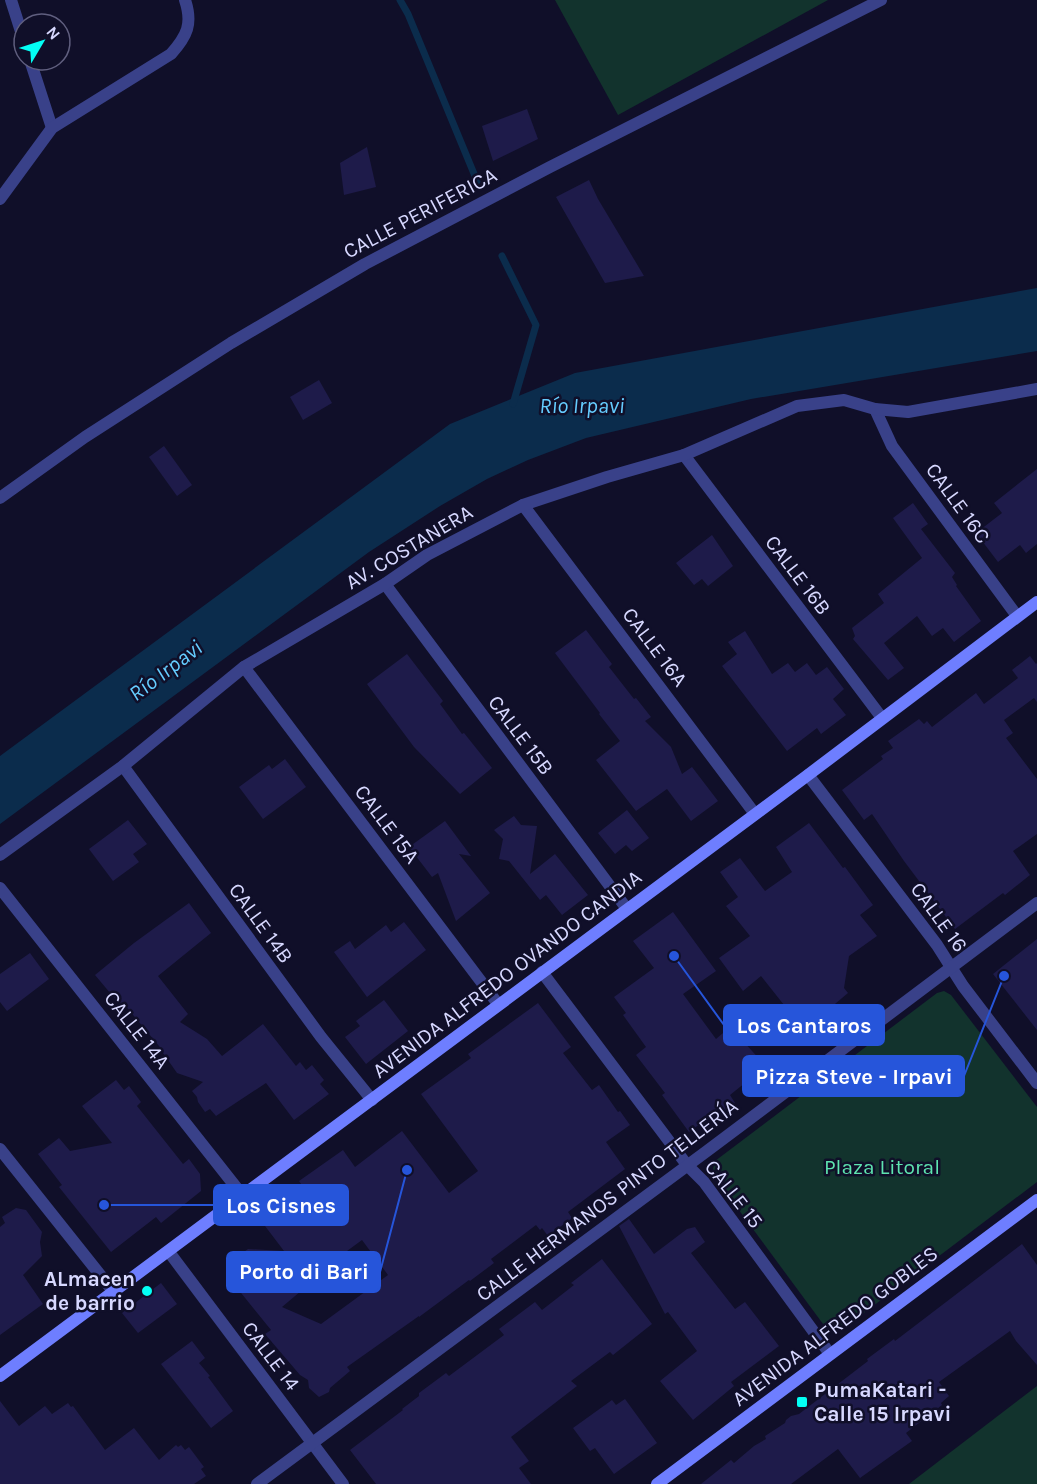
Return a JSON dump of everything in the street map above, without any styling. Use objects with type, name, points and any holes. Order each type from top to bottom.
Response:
[{"type":"main road","name":"AVENIDA ALFREDO OVANDO CANDIA","points":[[0,1376],[1037,602]]},
{"type":"main road","name":"AVENIDA ALFREDO GOBLES","points":[[657,1484],[1037,1200]]},
{"type":"street","points":[[0,199],[52,128],[171,54],[182,42],[189,25],[189,12],[185,0]]},
{"type":"street","name":"CALLE PERIFERICA","points":[[0,498],[104,424],[231,343],[365,264],[560,162],[881,0]]},
{"type":"street","points":[[34,72],[52,128]]},
{"type":"street","name":"AV. COSTANERA","points":[[0,855],[123,766],[244,667],[385,584],[427,555],[523,505],[607,477],[684,455],[797,406],[844,400],[875,409],[908,412],[1037,389]]},
{"type":"street","name":"CALLE 16C","points":[[875,409],[892,446],[1017,616]]},
{"type":"street","name":"CALLE 16B","points":[[684,455],[882,718]]},
{"type":"street","name":"CALLE 16A","points":[[523,505],[755,814]]},
{"type":"street","name":"CALLE 15B","points":[[385,584],[627,909]]},
{"type":"street","name":"CALLE 15A","points":[[244,667],[498,1004]]},
{"type":"street","name":"CALLE 14B","points":[[123,766],[321,1037],[372,1100]]},
{"type":"street","name":"CALLE 16","points":[[808,774],[1037,1083]]},
{"type":"street","name":"CALLE 14A","points":[[0,888],[243,1196]]},
{"type":"street","name":"CALLE HERMANOS PINTO TELLERÍA","points":[[257,1484],[687,1166],[1037,903]]},
{"type":"street","name":"CALLE 15","points":[[542,972],[687,1166],[704,1182],[830,1354]]},
{"type":"street","points":[[0,1149],[113,1291]]},
{"type":"street","name":"CALLE 14","points":[[169,1252],[343,1484]]},
{"type":"green space","points":[[555,0],[828,0],[618,115]]},
{"type":"green space","name":"Plaza Litoral","points":[[944,991],[951,995],[1037,1107],[1037,1182],[844,1328],[832,1332],[826,1328],[713,1175],[715,1161],[937,993]]},
{"type":"green space","points":[[1037,1386],[1037,1484],[909,1484]]},
{"type":"water","name":"Río Irpavi","points":[[1037,288],[1037,351],[751,399],[586,438],[528,460],[487,479],[369,552],[0,824],[0,756],[450,424],[575,373]]},
{"type":"building","points":[[527,109],[538,139],[493,161],[482,126]]},
{"type":"building","points":[[367,147],[376,187],[344,195],[340,163]]},
{"type":"building","points":[[589,180],[644,276],[605,283],[556,197]]},
{"type":"building","points":[[319,380],[332,403],[303,420],[290,397]]},
{"type":"building","points":[[164,446],[192,485],[177,496],[149,457]]},
{"type":"building","points":[[1037,469],[1037,544],[1026,553],[1020,545],[998,562],[976,533],[1002,513],[994,503]]},
{"type":"building","points":[[913,503],[928,524],[921,529],[955,573],[952,577],[956,586],[981,621],[954,642],[943,628],[932,636],[917,616],[884,643],[904,668],[888,680],[853,639],[855,636],[852,628],[884,603],[878,594],[922,558],[893,518]]},
{"type":"building","points":[[712,535],[733,566],[708,586],[702,579],[694,585],[676,563]]},
{"type":"building","points":[[586,630],[612,664],[609,667],[651,717],[645,721],[671,747],[682,774],[692,767],[718,801],[691,821],[667,789],[636,811],[596,760],[620,741],[555,653]]},
{"type":"building","points":[[745,631],[772,674],[788,663],[795,672],[807,663],[816,675],[827,667],[844,689],[833,699],[846,715],[821,734],[817,728],[787,751],[722,666],[737,654],[728,642]]},
{"type":"building","points":[[407,654],[443,701],[440,704],[462,734],[464,733],[492,768],[460,794],[414,747],[367,684]]},
{"type":"building","points":[[1030,656],[1037,663],[1037,702],[1034,698],[1004,720],[1013,733],[1006,738],[1037,779],[1037,834],[1013,851],[1030,875],[955,929],[872,814],[864,820],[842,790],[883,759],[881,756],[893,748],[888,741],[919,719],[924,724],[927,721],[932,727],[976,693],[984,704],[1018,678],[1012,670]]},
{"type":"building","points":[[285,759],[306,787],[263,819],[239,787],[269,765],[272,769]]},
{"type":"building","points":[[627,810],[649,838],[632,851],[626,845],[615,854],[598,833]]},
{"type":"building","points":[[514,816],[521,825],[537,826],[530,874],[555,854],[588,895],[562,915],[546,895],[540,900],[509,861],[499,859],[503,839],[494,830]]},
{"type":"building","points":[[128,820],[147,844],[133,854],[139,862],[113,881],[89,849]]},
{"type":"building","points":[[445,821],[471,856],[459,854],[490,893],[456,921],[438,873],[432,877],[409,847]]},
{"type":"building","points":[[809,823],[873,905],[860,915],[877,936],[849,956],[844,988],[848,993],[829,1009],[835,1016],[807,1037],[800,1030],[781,1043],[763,1019],[784,1005],[761,976],[743,991],[719,958],[750,936],[726,906],[738,897],[720,872],[740,858],[765,891],[792,872],[776,847]]},
{"type":"building","points":[[189,903],[211,933],[158,976],[188,1014],[180,1022],[207,1039],[222,1056],[263,1024],[296,1066],[300,1062],[306,1070],[312,1065],[324,1080],[320,1084],[329,1094],[294,1120],[266,1083],[216,1116],[210,1109],[205,1112],[192,1091],[203,1082],[177,1073],[164,1052],[124,1004],[121,1006],[95,975]]},
{"type":"building","points":[[673,912],[716,971],[683,994],[716,1039],[730,1027],[764,1064],[759,1067],[761,1070],[730,1095],[735,1103],[722,1112],[720,1109],[689,1132],[662,1095],[665,1093],[636,1055],[646,1047],[623,1015],[626,1013],[614,997],[654,968],[633,941]]},
{"type":"building","points":[[404,922],[426,950],[367,997],[334,952],[350,941],[355,949],[386,925],[391,932]]},
{"type":"building","points":[[1037,939],[1037,1030],[993,974]]},
{"type":"building","points":[[30,953],[49,979],[7,1011],[0,1002],[0,974]]},
{"type":"building","points":[[384,1000],[408,1031],[366,1064],[345,1037],[360,1026],[356,1021]]},
{"type":"building","points":[[538,1003],[571,1047],[563,1053],[592,1090],[599,1085],[630,1125],[606,1142],[625,1169],[568,1212],[572,1218],[548,1236],[542,1228],[540,1230],[536,1225],[491,1259],[494,1263],[347,1367],[350,1371],[330,1388],[329,1392],[319,1397],[309,1388],[308,1380],[300,1375],[265,1334],[271,1330],[229,1278],[235,1266],[231,1261],[248,1249],[284,1251],[265,1226],[308,1194],[299,1181],[343,1150],[355,1167],[402,1131],[449,1193],[478,1171],[421,1094],[471,1058],[468,1054]],"holes":[[[362,1240],[388,1275],[321,1324],[282,1307],[301,1291],[298,1287]]]},
{"type":"building","points":[[116,1080],[124,1090],[129,1086],[141,1102],[137,1106],[183,1164],[189,1159],[200,1174],[201,1191],[161,1223],[156,1217],[111,1252],[59,1187],[62,1185],[38,1154],[59,1138],[70,1151],[112,1143],[82,1106]]},
{"type":"building","points":[[16,1208],[26,1210],[42,1232],[40,1242],[42,1256],[23,1275],[43,1304],[0,1335],[0,1227],[5,1223],[2,1217]]},
{"type":"building","points":[[629,1219],[654,1254],[687,1229],[695,1227],[705,1242],[691,1253],[735,1309],[745,1302],[779,1346],[731,1382],[734,1386],[693,1420],[660,1381],[697,1351],[668,1312],[665,1314],[619,1226]]},
{"type":"building","points":[[1022,1244],[1037,1265],[1037,1365],[1010,1331],[939,1382],[949,1396],[941,1403],[942,1405],[906,1433],[912,1441],[860,1478],[838,1449],[791,1484],[701,1484],[731,1460],[734,1463],[766,1439],[765,1436],[785,1423],[791,1416],[799,1414],[868,1361],[867,1359],[894,1339],[895,1341]]},
{"type":"building","points":[[602,1259],[652,1324],[613,1355],[610,1352],[571,1381],[577,1386],[511,1437],[529,1461],[519,1468],[531,1484],[376,1484],[350,1450],[403,1410],[419,1396],[419,1393],[446,1373],[449,1376],[504,1335],[499,1329],[535,1302],[542,1310]]},
{"type":"building","points":[[161,1283],[177,1304],[138,1333],[122,1313]]},
{"type":"building","points":[[192,1341],[205,1358],[199,1363],[233,1411],[211,1428],[161,1364]]},
{"type":"building","points":[[625,1399],[657,1443],[614,1474],[595,1448],[590,1451],[573,1428],[612,1400],[616,1405]]},
{"type":"building","points":[[0,1401],[19,1426],[45,1406],[52,1414],[68,1403],[71,1407],[73,1406],[105,1450],[134,1428],[159,1460],[176,1445],[178,1447],[181,1445],[185,1450],[189,1447],[204,1467],[201,1469],[206,1476],[194,1484],[0,1484]]},
{"type":"waterway","points":[[400,0],[408,14],[477,181]]},
{"type":"waterway","points":[[502,256],[536,325],[513,404]]},
{"type":"place","name":"Los Cantaros","points":[[674,956]]},
{"type":"place","name":"Pizza Steve - Irpavi","points":[[1004,976]]},
{"type":"place","name":"Porto di Bari","points":[[407,1170]]},
{"type":"place","name":"Los Cisnes","points":[[104,1205]]},
{"type":"place","name":"ALmacen de barrio","points":[[147,1291]]},
{"type":"place","name":"PumaKatari - Calle 15 Irpavi","points":[[802,1402]]}]
